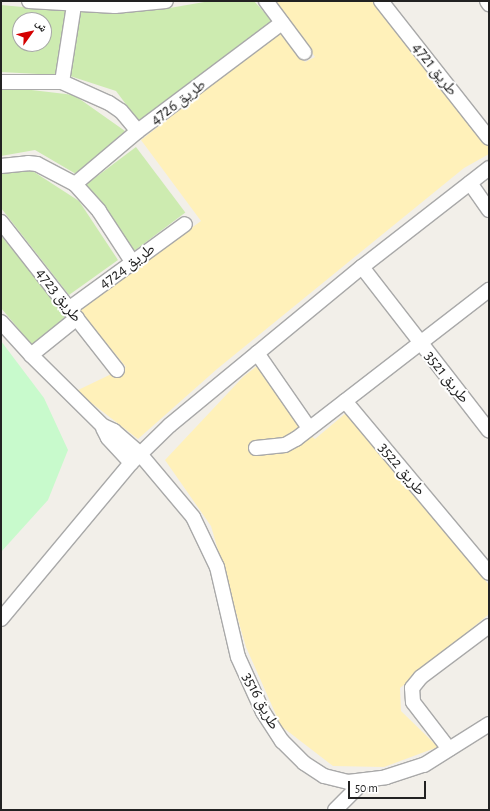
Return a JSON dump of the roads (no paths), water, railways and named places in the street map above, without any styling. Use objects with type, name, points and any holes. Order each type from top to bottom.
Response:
[{"type":"street","points":[[29,1],[74,5],[115,6],[166,1]]},
{"type":"street","points":[[266,1],[304,52]]},
{"type":"street","name":"طريق 4721","points":[[381,1],[489,138]]},
{"type":"street","points":[[62,82],[74,5]]},
{"type":"street","name":"طريق 4726","points":[[75,184],[138,131],[282,23]]},
{"type":"street","points":[[1,82],[62,82],[109,103],[121,111],[138,131]]},
{"type":"street","points":[[1,166],[20,163],[37,164],[75,184],[99,211],[133,263]]},
{"type":"street","points":[[1,619],[136,459],[201,397],[257,354],[362,266],[489,168]]},
{"type":"street","points":[[470,183],[489,210]]},
{"type":"street","name":"طريق 4723","points":[[1,222],[117,370]]},
{"type":"street","name":"طريق 4724","points":[[30,355],[73,313],[133,263],[185,224]]},
{"type":"street","name":"طريق 3521","points":[[362,266],[489,431]]},
{"type":"street","points":[[256,448],[285,445],[345,401],[489,290]]},
{"type":"street","name":"طريق 3516","points":[[1,322],[30,355],[103,426],[114,431],[136,459],[179,497],[204,537],[217,567],[238,657],[263,712],[282,741],[304,763],[324,776],[348,782],[402,773],[424,765],[489,724]]},
{"type":"street","points":[[257,354],[309,428]]},
{"type":"street","name":"طريق 3522","points":[[345,401],[489,573]]},
{"type":"street","points":[[449,749],[413,702],[412,688],[421,678],[489,626]]},
{"type":"street","points":[[334,810],[365,780]]}]
